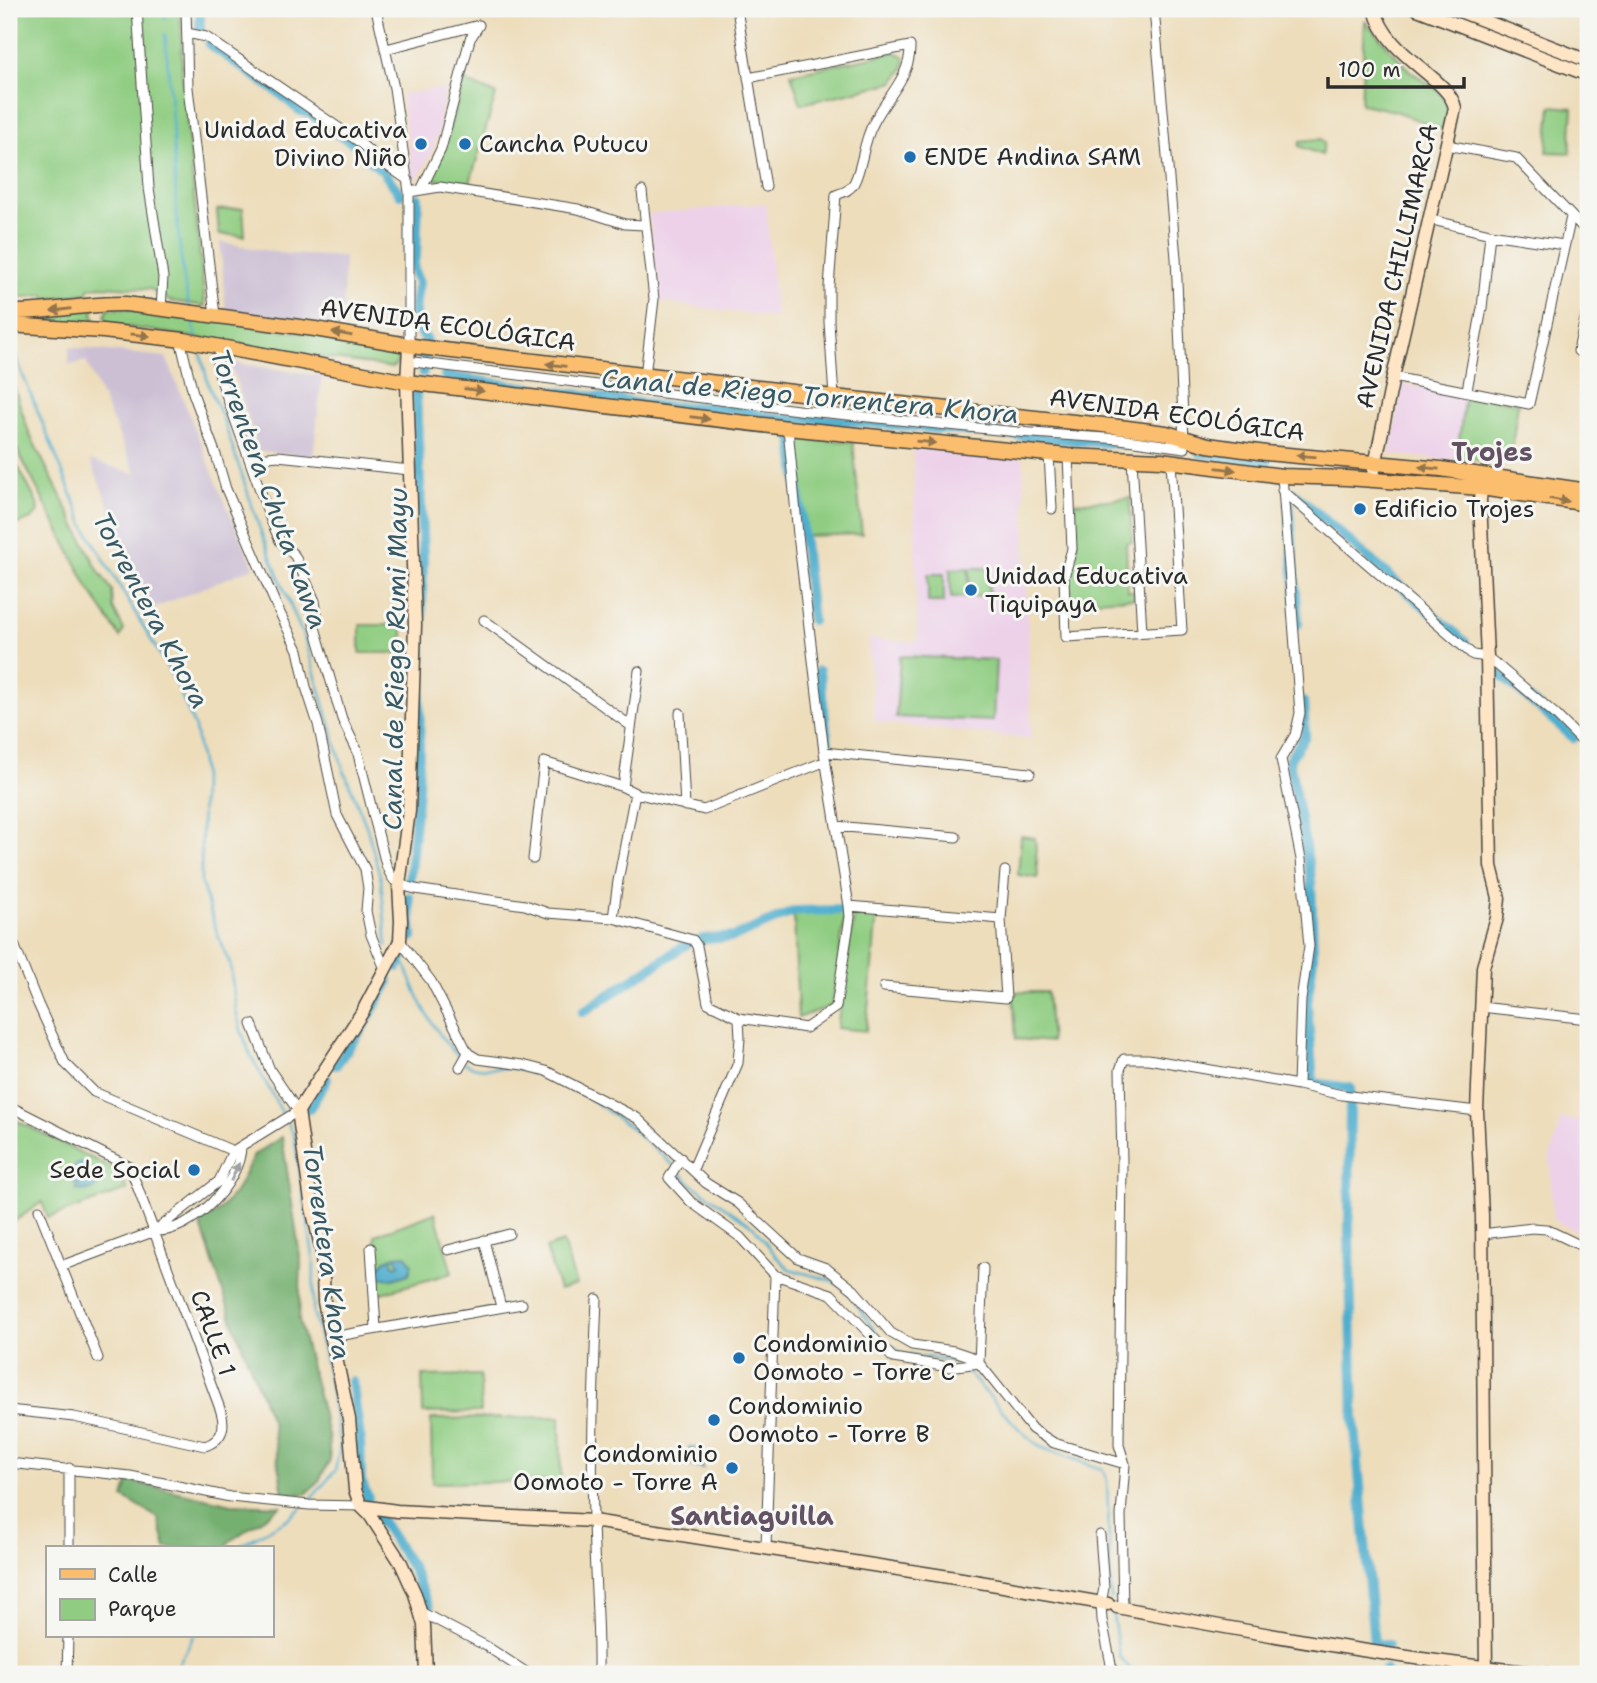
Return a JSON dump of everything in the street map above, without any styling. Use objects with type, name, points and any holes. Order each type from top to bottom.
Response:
[{"type":"main road","name":"AVENIDA ECOLÓGICA","points":[[15,319],[105,303],[177,310],[315,329],[409,346],[645,376],[1103,425],[1184,443],[1374,462],[1482,481],[1588,504]]},
{"type":"main road","points":[[103,331],[99,318],[105,303]]},
{"type":"main road","name":"AVENIDA ECOLÓGICA","points":[[15,319],[182,340],[407,382],[788,428],[1068,456],[1178,463],[1282,483],[1482,481],[1588,491]]},
{"type":"street","points":[[136,9],[149,188],[163,277],[162,309]]},
{"type":"street","points":[[186,9],[191,114],[210,315]]},
{"type":"street","points":[[155,1231],[219,1181],[237,1149],[296,1112],[363,1011],[398,946],[401,920],[398,885],[409,811],[415,625],[407,382],[409,192],[386,49],[376,9]]},
{"type":"street","points":[[737,9],[766,187]]},
{"type":"street","points":[[1068,456],[1072,550],[1064,577],[1066,637],[1182,630],[1178,463],[1184,443],[1182,369],[1176,258],[1154,9]]},
{"type":"street","name":"AVENIDA CHILLIMARCA","points":[[1372,480],[1392,377],[1455,108],[1451,97],[1404,55],[1383,32],[1375,9]]},
{"type":"street","points":[[1417,9],[1588,75]]},
{"type":"street","points":[[1454,9],[1535,35],[1588,61]]},
{"type":"street","points":[[386,49],[479,25],[470,39],[441,149],[422,188]]},
{"type":"street","points":[[187,33],[206,37],[358,141],[408,180]]},
{"type":"street","points":[[748,78],[910,46],[910,61],[906,72],[872,125],[854,183],[847,191],[836,195],[829,299],[834,397]]},
{"type":"street","points":[[1447,145],[1516,158],[1588,233]]},
{"type":"street","points":[[409,192],[440,187],[578,209],[625,224],[644,225]]},
{"type":"street","points":[[642,191],[654,299],[645,376]]},
{"type":"street","points":[[1392,377],[1529,404],[1572,217]]},
{"type":"street","points":[[1428,219],[1490,234],[1564,245]]},
{"type":"street","points":[[1467,390],[1482,308],[1490,234]]},
{"type":"street","points":[[1578,351],[1588,305]]},
{"type":"street","points":[[182,340],[193,393],[226,489],[276,605],[299,650],[337,815],[365,869],[368,888],[366,911],[371,935],[387,967]]},
{"type":"street","points":[[217,346],[217,365],[280,541],[295,556],[315,601],[317,614],[314,624],[326,670],[342,719],[357,750],[391,880],[398,885],[525,905],[548,914],[613,918],[693,940],[697,946],[708,1003],[739,1018],[806,1028],[836,1007],[850,917],[825,756],[788,428]]},
{"type":"street","points":[[414,362],[798,410],[1018,432],[1184,443]]},
{"type":"street","points":[[1049,454],[1052,509]]},
{"type":"street","points":[[249,458],[278,456],[410,470]]},
{"type":"street","points":[[1132,459],[1142,632]]},
{"type":"street","points":[[1482,481],[1480,500],[1487,657],[1491,866],[1499,898],[1497,918],[1483,967],[1477,1111],[1482,1234],[1486,1671]]},
{"type":"street","points":[[1282,483],[1472,655],[1487,657],[1555,714],[1588,747]]},
{"type":"street","points":[[1282,483],[1300,713],[1295,735],[1281,759],[1301,859],[1309,946],[1301,1000],[1298,1085]]},
{"type":"street","points":[[484,620],[631,726]]},
{"type":"street","points":[[623,787],[639,671]]},
{"type":"street","points":[[680,713],[685,806]]},
{"type":"street","points":[[533,859],[544,762],[635,793],[704,810],[825,756],[1030,773]]},
{"type":"street","points":[[613,918],[635,793]]},
{"type":"street","points":[[836,826],[956,837]]},
{"type":"street","points":[[884,987],[1006,998],[1001,919],[1005,871]]},
{"type":"street","points":[[849,906],[1001,919]]},
{"type":"street","points":[[9,932],[65,1063],[94,1092],[237,1149],[241,1158],[237,1170],[222,1193],[172,1229],[155,1231],[61,1266]]},
{"type":"street","points":[[398,946],[432,981],[464,1060],[478,1059],[523,1065],[546,1071],[637,1118],[706,1182],[738,1203],[798,1258],[826,1268],[854,1290],[891,1333],[912,1345],[969,1356],[979,1363],[1032,1429],[1054,1443],[1125,1464]]},
{"type":"street","points":[[1481,1007],[1588,1019]]},
{"type":"street","points":[[693,1169],[738,1063],[739,1018]]},
{"type":"street","points":[[252,1024],[270,1070],[296,1112],[322,1251],[324,1301],[349,1419],[353,1453],[352,1476],[361,1506],[370,1515],[410,1579],[421,1612],[426,1674]]},
{"type":"street","points":[[1112,1674],[1102,1620],[1112,1605],[1125,1464],[1119,1445],[1122,1162],[1120,1070],[1124,1059],[1148,1059],[1342,1095],[1477,1111]]},
{"type":"street","name":"CALLE 1","points":[[9,1107],[127,1164],[155,1231],[225,1421],[219,1436],[212,1444],[205,1446],[74,1417],[9,1410]]},
{"type":"street","points":[[681,1158],[669,1178],[691,1202],[740,1237],[775,1275],[831,1294],[893,1358],[949,1367],[979,1363]]},
{"type":"street","points":[[185,1208],[191,1217]]},
{"type":"street","points":[[39,1210],[98,1358]]},
{"type":"street","points":[[1482,1234],[1546,1229],[1588,1249]]},
{"type":"street","points":[[448,1250],[509,1234]]},
{"type":"street","points":[[484,1240],[501,1307]]},
{"type":"street","points":[[371,1248],[376,1328]]},
{"type":"street","points":[[979,1363],[984,1268]]},
{"type":"street","points":[[766,1547],[775,1275]]},
{"type":"street","points":[[597,1300],[592,1410],[593,1521],[599,1616],[598,1674]]},
{"type":"street","points":[[332,1337],[522,1304]]},
{"type":"street","points":[[9,1463],[130,1476],[230,1497],[293,1504],[593,1521],[1112,1605],[1486,1671],[1548,1674]]},
{"type":"street","points":[[69,1468],[69,1546]]},
{"type":"street","points":[[1100,1535],[1104,1588],[1112,1605]]},
{"type":"street","points":[[421,1612],[486,1646],[529,1674]]},
{"type":"street","points":[[67,1674],[68,1638]]},
{"type":"shaded area","name":"Unidad Educativa Divino Niño","points":[[445,88],[439,132],[430,156],[418,178],[414,179],[401,94]]},
{"type":"shaded area","points":[[766,203],[776,318],[661,302],[649,214]]},
{"type":"shaded area","points":[[220,242],[286,254],[344,257],[343,326],[226,311]]},
{"type":"shaded area","points":[[69,347],[166,357],[254,567],[152,609],[90,460],[136,474],[86,361],[69,365]]},
{"type":"shaded area","points":[[230,362],[322,376],[313,456],[259,451]]},
{"type":"shaded area","points":[[1403,384],[1465,395],[1456,461],[1390,454]]},
{"type":"shaded area","name":"Unidad Educativa Tiquipaya","points":[[913,448],[1023,458],[1031,739],[875,722],[868,639],[917,642]]},
{"type":"shaded area","points":[[1561,1119],[1588,1122],[1588,1237],[1553,1220],[1550,1158]]},
{"type":"green space","points":[[9,9],[181,9],[182,73],[205,306],[170,301],[150,289],[101,286],[89,288],[88,293],[46,299],[45,295],[9,299]]},
{"type":"green space","points":[[1365,21],[1409,70],[1446,100],[1448,110],[1442,130],[1395,111],[1361,104]]},
{"type":"green space","points":[[895,52],[904,56],[905,64],[894,82],[801,104],[791,74]]},
{"type":"green space","points":[[464,81],[496,94],[470,183],[431,179],[439,161]]},
{"type":"green space","points":[[1551,106],[1573,108],[1570,153],[1547,152]]},
{"type":"green space","points":[[1321,139],[1324,143],[1322,155],[1299,146],[1300,141]]},
{"type":"green space","points":[[243,208],[245,236],[219,234],[217,210]]},
{"type":"green space","points":[[95,306],[95,323],[72,324],[26,317]]},
{"type":"green space","points":[[108,308],[210,318],[398,349],[397,364],[392,368],[109,324],[105,316]]},
{"type":"green space","points":[[9,371],[29,433],[98,570],[112,590],[113,608],[124,630],[120,637],[88,587],[9,434]]},
{"type":"green space","points":[[1465,393],[1518,403],[1510,463],[1457,458]]},
{"type":"green space","points":[[795,438],[853,442],[862,534],[806,536]]},
{"type":"green space","points":[[9,449],[37,503],[38,512],[32,519],[9,527]]},
{"type":"green space","points":[[1130,498],[1132,542],[1126,543],[1128,591],[1135,591],[1134,598],[1071,601],[1069,579],[1077,551],[1074,503]]},
{"type":"green space","points":[[968,568],[969,597],[951,598],[950,569]]},
{"type":"green space","points":[[970,568],[988,568],[989,596],[970,597]]},
{"type":"green space","points":[[928,574],[944,574],[944,602],[928,602]]},
{"type":"green space","points":[[360,625],[403,625],[403,653],[360,653]]},
{"type":"green space","points":[[900,656],[996,660],[993,721],[896,717]]},
{"type":"green space","points":[[1021,836],[1035,838],[1038,878],[1018,875]]},
{"type":"green space","points":[[845,912],[833,1002],[829,1007],[798,1018],[794,915]]},
{"type":"green space","points":[[877,914],[866,1031],[837,1028],[854,915]]},
{"type":"green space","points":[[1013,992],[1047,992],[1051,1042],[1016,1039]]},
{"type":"green space","points":[[9,1117],[116,1170],[121,1174],[127,1190],[48,1218],[42,1202],[9,1225]]},
{"type":"green space","points":[[282,1137],[301,1263],[299,1320],[328,1435],[330,1460],[317,1484],[306,1494],[283,1494],[272,1423],[233,1322],[200,1223],[217,1213],[236,1191],[254,1155]]},
{"type":"green space","points":[[435,1213],[452,1273],[378,1294],[375,1235]]},
{"type":"green space","points":[[563,1242],[576,1285],[559,1290],[546,1248]]},
{"type":"green space","points":[[480,1375],[481,1412],[423,1413],[422,1376]]},
{"type":"green space","points":[[560,1417],[561,1481],[432,1483],[431,1419]]},
{"type":"green space","points":[[129,1481],[232,1504],[281,1506],[226,1546],[165,1546],[158,1518],[123,1497]]},
{"type":"water","points":[[85,1163],[88,1173],[95,1172],[100,1178],[99,1185],[89,1191],[76,1190],[78,1184],[75,1184],[71,1177],[76,1164]]},
{"type":"water","points":[[406,1255],[412,1264],[409,1274],[393,1279],[380,1277],[378,1270],[384,1261],[393,1257],[392,1264],[396,1266],[400,1264],[395,1256]]},
{"type":"water","points":[[689,1447],[699,1448],[699,1462],[703,1463],[703,1469],[688,1465]]},
{"type":"waterway","points":[[164,9],[165,19]]},
{"type":"waterway","name":"Canal de Riego Torrentera Khora","points":[[200,9],[200,29]]},
{"type":"waterway","name":"Torrentera Chuta Kawa","points":[[165,34],[178,224],[189,306]]},
{"type":"waterway","name":"Canal de Riego Torrentera Khora","points":[[209,44],[299,110],[311,114],[355,144],[361,153],[383,171],[400,194]]},
{"type":"waterway","name":"Canal de Riego Torrentera Khora","points":[[418,198],[416,254],[413,266],[419,283],[415,313],[418,327],[426,339]]},
{"type":"waterway","name":"Torrentera Chuta Kawa","points":[[192,319],[196,337]]},
{"type":"waterway","name":"Torrentera Khora","points":[[9,341],[85,527],[176,682],[195,728],[202,769],[201,882],[230,964],[241,1030],[250,1054],[284,1116]]},
{"type":"waterway","name":"Torrentera Chuta Kawa","points":[[199,347],[209,387],[222,416],[263,538],[306,643],[343,768],[367,828],[381,879],[387,946]]},
{"type":"waterway","name":"Canal de Riego Rumi Mayu","points":[[423,372],[425,352]]},
{"type":"waterway","name":"Canal de Riego Torrentera Khora","points":[[445,376],[660,406],[739,408],[757,415],[792,420],[811,418],[1144,446]]},
{"type":"waterway","name":"Canal de Riego Rumi Mayu","points":[[409,883],[418,790],[423,556],[416,393]]},
{"type":"waterway","name":"Canal de Riego Torrentera Khora","points":[[793,436],[812,620]]},
{"type":"waterway","name":"Canal de Riego Torrentera Khora","points":[[1200,453],[1267,463]]},
{"type":"waterway","name":"Canal de Riego Torrentera Khora","points":[[1294,493],[1465,642]]},
{"type":"waterway","name":"Canal de Riego Torrentera Khora","points":[[1289,503],[1298,624]]},
{"type":"waterway","name":"Canal de Riego Torrentera Khora","points":[[1495,670],[1574,738]]},
{"type":"waterway","name":"Canal de Riego Torrentera Khora","points":[[819,671],[828,744]]},
{"type":"waterway","name":"Canal de Riego Torrentera Khora","points":[[1303,702],[1305,736],[1289,760],[1311,878],[1313,957],[1307,1005],[1313,1083],[1350,1088],[1350,1093]]},
{"type":"waterway","name":"Canal de Riego Rumi Mayu","points":[[409,897],[412,937]]},
{"type":"waterway","name":"Canal de Riego Torrentera Khora","points":[[702,939],[734,937],[795,911],[843,910]]},
{"type":"waterway","name":"Canal de Riego Torrentera Khora","points":[[583,1012],[687,944]]},
{"type":"waterway","name":"Canal de Riego Rumi Mayu","points":[[398,967],[406,949]]},
{"type":"waterway","points":[[402,956],[433,1024],[461,1059]]},
{"type":"waterway","name":"Canal de Riego Rumi Mayu","points":[[336,1065],[361,1030],[389,981]]},
{"type":"waterway","points":[[465,1063],[481,1068],[509,1068],[528,1072],[582,1094]]},
{"type":"waterway","name":"Canal de Riego Rumi Mayu","points":[[309,1109],[327,1079]]},
{"type":"waterway","points":[[588,1097],[631,1128],[673,1165]]},
{"type":"waterway","name":"Canal de Riego Torrentera Khora","points":[[1350,1100],[1349,1234],[1354,1417],[1374,1644],[1388,1645]]},
{"type":"waterway","name":"Torrentera Khora","points":[[287,1122],[294,1135],[314,1262],[313,1311],[329,1378],[340,1447],[335,1471],[309,1501]]},
{"type":"waterway","points":[[677,1170],[690,1183],[754,1227],[789,1269],[833,1281],[847,1291],[878,1335],[902,1354],[953,1363]]},
{"type":"waterway","points":[[962,1369],[1021,1431],[1040,1447],[1102,1469],[1107,1480],[1111,1599]]},
{"type":"waterway","name":"Canal de Riego Rumi Mayu","points":[[352,1381],[360,1438],[361,1481],[368,1498]]},
{"type":"waterway","name":"Torrentera Khora","points":[[240,1546],[286,1520],[301,1508]]},
{"type":"waterway","name":"Canal de Riego Rumi Mayu","points":[[376,1513],[411,1566],[429,1607]]},
{"type":"waterway","points":[[1112,1609],[1119,1656],[1135,1674]]},
{"type":"waterway","name":"Torrentera Khora","points":[[173,1674],[193,1638]]},
{"type":"waterway","name":"Canal de Riego Rumi Mayu","points":[[431,1650],[433,1674]]},
{"type":"place","name":"Unidad Educativa Divino Niño","points":[[421,144]]},
{"type":"place","name":"Cancha Putucu","points":[[465,144]]},
{"type":"place","name":"ENDE Andina SAM","points":[[910,157]]},
{"type":"place","name":"Edificio Trojes","points":[[1360,509]]},
{"type":"place","name":"Unidad Educativa Tiquipaya","points":[[971,590]]},
{"type":"place","name":"Sede Social","points":[[194,1170]]},
{"type":"place","name":"Condominio Oomoto - Torre C","points":[[739,1358]]},
{"type":"place","name":"Condominio Oomoto - Torre B","points":[[714,1420]]},
{"type":"place","name":"Condominio Oomoto - Torre A","points":[[732,1468]]},
{"type":"district","name":"Trojes","points":[[1492,452]]},
{"type":"district","name":"Santiaguilla","points":[[752,1516]]}]
